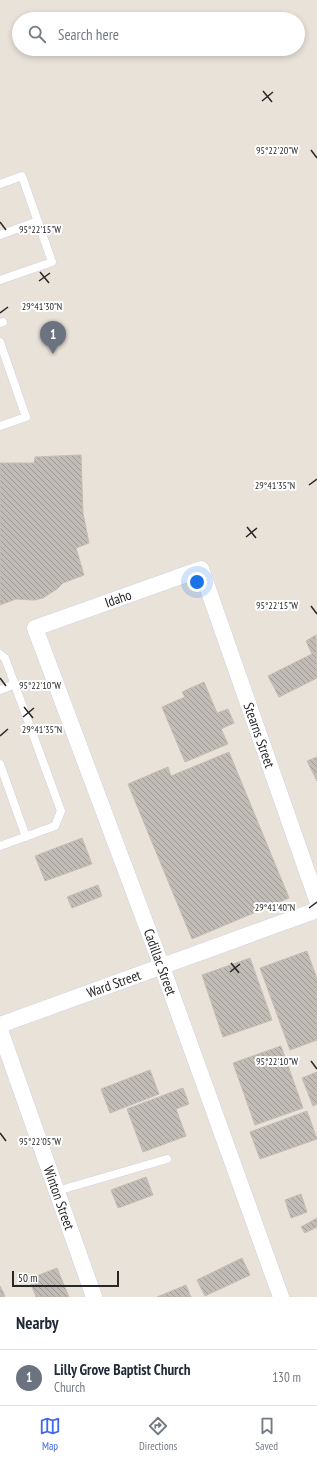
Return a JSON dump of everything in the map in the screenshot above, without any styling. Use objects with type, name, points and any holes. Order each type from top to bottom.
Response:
[{"type":"street","name":"Idaho","points":[[35,628],[201,569]]},
{"type":"street","name":"Stearns Street","points":[[201,569],[317,900]]},
{"type":"street","name":"Cadillac Street","points":[[35,628],[162,967],[281,1297]]},
{"type":"street","name":"Ward Street","points":[[0,1025],[317,910]]},
{"type":"street","name":"Winton Street","points":[[0,1030],[94,1297]]},
{"type":"lane","points":[[0,184],[22,176],[52,262],[0,280]]},
{"type":"lane","points":[[0,235],[38,221]]},
{"type":"lane","points":[[0,342],[26,417],[0,426]]},
{"type":"lane","points":[[0,654],[5,658],[61,811],[55,826],[0,846]]},
{"type":"lane","points":[[0,690],[15,684]]},
{"type":"lane","points":[[0,764],[26,836]]},
{"type":"lane","points":[[57,1191],[167,1159]]},
{"type":"building","points":[[81,455],[83,513],[89,543],[76,548],[84,575],[63,583],[43,598],[34,600],[16,599],[0,605],[0,463],[34,463],[35,457]]},
{"type":"building","points":[[316,635],[317,678],[279,697],[268,676],[312,654],[306,641]]},
{"type":"building","points":[[204,682],[217,713],[228,709],[234,723],[221,729],[228,744],[185,762],[162,707],[185,697],[182,692]]},
{"type":"building","points":[[229,752],[289,898],[192,939],[128,784],[168,767],[171,776]]},
{"type":"building","points":[[317,757],[317,781],[307,761]]},
{"type":"building","points":[[82,838],[92,864],[45,881],[35,856]]},
{"type":"building","points":[[98,885],[102,896],[72,908],[67,897]]},
{"type":"building","points":[[307,951],[317,979],[317,1040],[290,1050],[260,968]]},
{"type":"building","points":[[250,958],[272,1020],[223,1037],[202,975]]},
{"type":"building","points":[[281,1046],[303,1108],[255,1125],[233,1063]]},
{"type":"building","points":[[150,1070],[159,1094],[110,1113],[101,1089]]},
{"type":"building","points":[[317,1072],[317,1104],[313,1106],[302,1078]]},
{"type":"building","points":[[183,1088],[189,1104],[176,1109],[186,1136],[143,1152],[127,1109]]},
{"type":"building","points":[[307,1111],[317,1139],[260,1159],[250,1132]]},
{"type":"building","points":[[146,1177],[153,1195],[118,1208],[111,1190]]},
{"type":"building","points":[[301,1194],[307,1212],[291,1218],[285,1200]]},
{"type":"building","points":[[317,1218],[317,1227],[305,1233],[301,1227]]},
{"type":"building","points":[[242,1258],[250,1275],[205,1296],[197,1280]]},
{"type":"building","points":[[57,1268],[69,1297],[36,1297],[29,1279]]},
{"type":"building","points":[[186,1285],[191,1297],[157,1297]]},
{"type":"building","points":[[0,1286],[5,1296],[2,1297],[0,1297]]},
{"type":"place","name":"Lilly Grove Baptist Church","points":[[53,354]]}]
